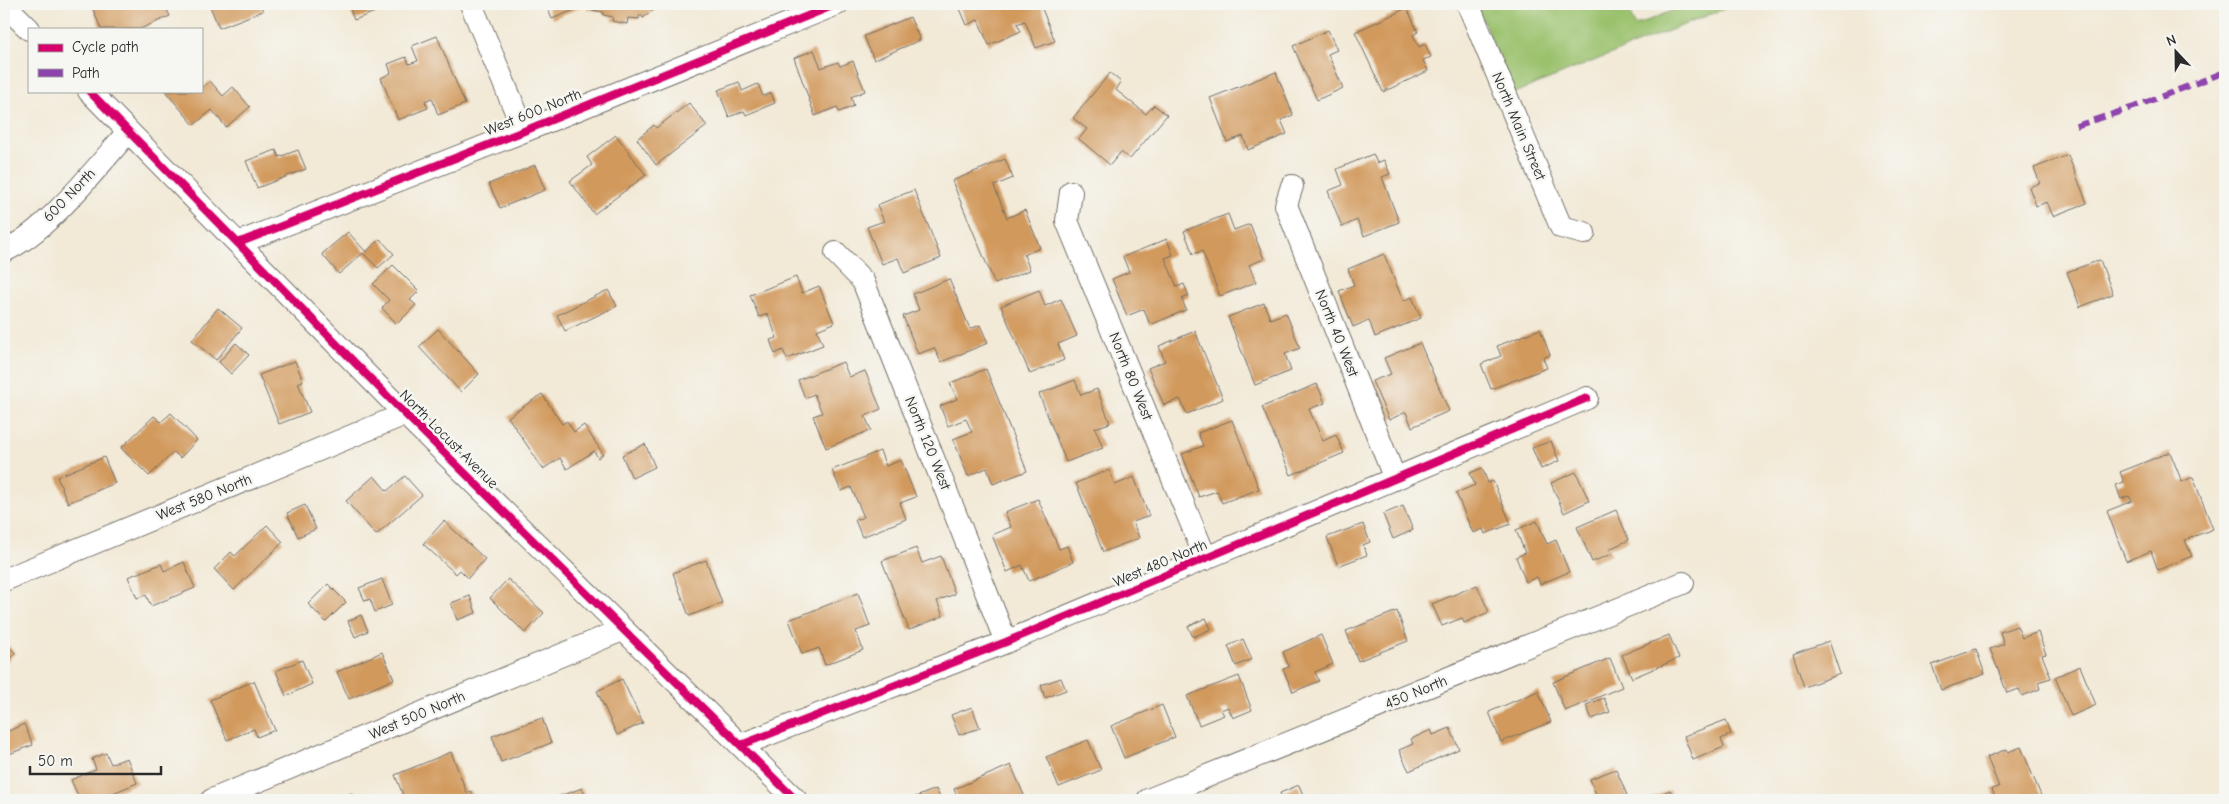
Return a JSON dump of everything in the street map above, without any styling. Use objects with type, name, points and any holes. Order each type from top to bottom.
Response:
[{"type":"street","points":[[4,4],[28,28]]},
{"type":"street","points":[[471,4],[524,131]]},
{"type":"street","name":"West 600 North","points":[[238,243],[524,131],[837,4]]},
{"type":"street","name":"North Main Street","points":[[1468,4],[1561,227],[1584,233]]},
{"type":"street","name":"North Locust Avenue","points":[[90,92],[405,414],[796,800]]},
{"type":"street","name":"600 North","points":[[4,251],[53,216],[128,132]]},
{"type":"street","name":"North 40 West","points":[[1292,186],[1286,204],[1395,479]]},
{"type":"street","name":"North 80 West","points":[[1071,192],[1067,221],[1206,559]]},
{"type":"street","name":"North 120 West","points":[[836,253],[863,281],[1006,642]]},
{"type":"street","name":"West 480 North","points":[[741,745],[1006,642],[1588,398]]},
{"type":"street","name":"West 580 North","points":[[4,580],[405,414]]},
{"type":"street","name":"450 North","points":[[1148,800],[1684,583]]},
{"type":"street","name":"West 500 North","points":[[212,800],[622,630]]},
{"type":"green space","points":[[1476,4],[1626,4],[1635,26],[1688,4],[1736,4],[1514,93]]},
{"type":"building","points":[[107,4],[164,4],[170,16],[142,28],[101,28],[93,9]]},
{"type":"building","points":[[209,4],[260,4],[263,11],[219,28]]},
{"type":"building","points":[[348,4],[396,4],[354,20]]},
{"type":"building","points":[[546,4],[583,4],[584,6],[552,19]]},
{"type":"building","points":[[588,4],[655,4],[658,7],[643,18],[640,14],[639,19],[628,18],[627,24],[612,21],[613,17],[603,15],[603,12],[587,9]]},
{"type":"building","points":[[958,4],[1040,4],[1055,41],[1036,48],[1025,21],[1017,24],[1021,31],[989,45],[978,20],[967,25]]},
{"type":"building","points":[[1407,8],[1418,32],[1413,35],[1419,47],[1425,44],[1431,57],[1423,60],[1428,71],[1383,92],[1355,32]]},
{"type":"building","points":[[910,17],[920,40],[874,60],[864,36]]},
{"type":"building","points":[[1328,30],[1337,50],[1328,54],[1343,88],[1317,100],[1293,46]]},
{"type":"building","points":[[437,36],[465,104],[438,115],[432,98],[425,101],[428,108],[398,120],[381,78],[391,73],[388,64],[406,57],[409,64],[418,61],[412,46]]},
{"type":"building","points":[[814,50],[821,68],[838,62],[840,66],[853,61],[865,91],[851,97],[854,106],[839,112],[837,107],[815,116],[794,58]]},
{"type":"building","points":[[1276,72],[1293,115],[1281,120],[1287,134],[1248,150],[1243,136],[1227,142],[1210,98]]},
{"type":"building","points":[[1110,73],[1121,82],[1116,90],[1146,114],[1154,105],[1167,115],[1130,159],[1121,152],[1110,165],[1079,139],[1087,129],[1073,118]]},
{"type":"building","points":[[210,81],[223,96],[233,87],[250,107],[226,127],[212,110],[194,125],[166,92],[202,92],[203,87]]},
{"type":"building","points":[[739,82],[742,91],[758,84],[763,96],[771,93],[775,103],[746,115],[744,111],[729,117],[718,90]]},
{"type":"building","points":[[689,103],[707,126],[656,165],[637,139],[654,125],[656,128]]},
{"type":"building","points":[[616,135],[646,175],[594,214],[570,181],[592,165],[587,157]]},
{"type":"building","points":[[276,150],[279,157],[298,150],[306,169],[257,188],[246,161]]},
{"type":"building","points":[[1373,154],[1377,163],[1384,160],[1390,174],[1382,177],[1399,222],[1364,236],[1357,220],[1342,227],[1328,191],[1343,185],[1337,169]]},
{"type":"building","points":[[2068,155],[2087,203],[2053,216],[2047,202],[2036,206],[2029,187],[2040,183],[2034,168]]},
{"type":"building","points":[[1005,159],[1013,178],[994,186],[1007,218],[1025,210],[1040,248],[1024,255],[1030,270],[995,284],[952,181]]},
{"type":"building","points":[[535,165],[545,190],[500,208],[489,184]]},
{"type":"building","points":[[914,190],[941,258],[904,273],[898,258],[882,264],[867,227],[884,221],[877,205]]},
{"type":"building","points":[[1228,214],[1234,230],[1250,224],[1264,259],[1249,265],[1256,282],[1220,296],[1202,251],[1193,254],[1184,231]]},
{"type":"building","points":[[348,232],[366,252],[380,239],[394,254],[378,268],[363,253],[339,274],[322,254]]},
{"type":"building","points":[[1167,239],[1173,255],[1165,258],[1177,287],[1184,284],[1189,296],[1182,299],[1186,310],[1150,325],[1144,309],[1127,316],[1112,279],[1129,272],[1123,257]]},
{"type":"building","points":[[1384,254],[1403,301],[1412,297],[1421,318],[1375,337],[1369,320],[1353,327],[1339,291],[1354,285],[1348,269]]},
{"type":"building","points":[[2100,260],[2113,294],[2080,307],[2067,272]]},
{"type":"building","points":[[393,265],[419,291],[410,300],[416,305],[397,324],[382,308],[389,300],[373,284]]},
{"type":"building","points":[[796,277],[802,293],[819,286],[834,323],[817,330],[823,345],[787,359],[783,350],[775,354],[770,340],[777,338],[768,314],[759,317],[750,295]]},
{"type":"building","points":[[949,279],[970,329],[980,325],[988,343],[941,362],[934,348],[918,354],[903,316],[919,310],[913,294]]},
{"type":"building","points":[[608,290],[617,306],[565,331],[557,315]]},
{"type":"building","points":[[1039,290],[1045,306],[1061,299],[1077,336],[1058,344],[1064,360],[1030,374],[1001,306]]},
{"type":"building","points":[[1264,303],[1270,319],[1286,313],[1300,348],[1285,354],[1291,371],[1255,385],[1228,317]]},
{"type":"building","points":[[218,308],[242,328],[216,360],[192,340]]},
{"type":"building","points":[[438,329],[479,374],[461,392],[419,347]]},
{"type":"building","points":[[1540,329],[1550,355],[1543,358],[1547,368],[1491,389],[1481,364],[1501,356],[1497,346]]},
{"type":"building","points":[[1195,331],[1223,399],[1187,414],[1180,399],[1164,405],[1148,368],[1165,361],[1159,346]]},
{"type":"building","points":[[236,343],[249,355],[231,374],[219,362]]},
{"type":"building","points":[[1420,343],[1449,411],[1412,427],[1406,412],[1389,420],[1372,381],[1391,374],[1384,358]]},
{"type":"building","points":[[295,361],[303,381],[298,383],[310,412],[279,424],[259,375]]},
{"type":"building","points":[[843,362],[849,377],[865,371],[881,409],[865,416],[871,430],[826,448],[813,416],[822,413],[814,394],[805,398],[798,380]]},
{"type":"building","points":[[986,369],[1027,471],[993,484],[987,468],[968,476],[953,439],[972,432],[966,419],[948,426],[940,406],[957,399],[950,383]]},
{"type":"building","points":[[1075,380],[1081,395],[1097,389],[1110,423],[1095,428],[1103,448],[1066,462],[1039,394]]},
{"type":"building","points":[[1317,384],[1325,403],[1309,409],[1323,441],[1336,435],[1344,453],[1291,475],[1262,407]]},
{"type":"building","points":[[542,394],[562,424],[567,421],[574,432],[584,425],[603,454],[598,458],[594,451],[567,469],[560,458],[543,469],[508,417]]},
{"type":"building","points":[[171,413],[197,440],[180,458],[174,452],[149,476],[121,448],[154,416],[161,422]]},
{"type":"building","points":[[1232,420],[1259,489],[1222,503],[1217,491],[1199,497],[1182,454],[1203,446],[1198,433]]},
{"type":"building","points":[[1551,441],[1559,461],[1541,469],[1532,448]]},
{"type":"building","points":[[645,444],[655,467],[632,478],[622,455]]},
{"type":"building","points":[[880,451],[886,466],[901,460],[916,497],[900,503],[906,519],[862,537],[855,520],[864,517],[851,487],[841,491],[832,470]]},
{"type":"building","points":[[2170,452],[2182,482],[2193,477],[2213,529],[2185,540],[2192,556],[2158,570],[2151,551],[2126,561],[2107,511],[2132,501],[2129,496],[2121,499],[2116,485],[2124,482],[2120,472]]},
{"type":"building","points":[[104,457],[115,483],[68,503],[57,477]]},
{"type":"building","points":[[1482,468],[1488,483],[1493,481],[1511,524],[1485,534],[1483,529],[1473,533],[1456,493],[1475,485],[1470,473]]},
{"type":"building","points":[[1109,470],[1115,485],[1134,477],[1149,516],[1133,522],[1139,538],[1103,552],[1076,483]]},
{"type":"building","points":[[1576,472],[1589,501],[1564,513],[1551,483]]},
{"type":"building","points":[[374,476],[387,491],[405,476],[422,495],[376,535],[346,501]]},
{"type":"building","points":[[1038,499],[1059,549],[1067,546],[1073,562],[1029,581],[1022,565],[1007,572],[992,535],[1011,527],[1005,512]]},
{"type":"building","points":[[305,505],[316,529],[298,537],[287,513]]},
{"type":"building","points":[[1403,506],[1413,530],[1393,539],[1383,514]]},
{"type":"building","points":[[1616,510],[1629,540],[1609,549],[1612,554],[1592,562],[1577,527]]},
{"type":"building","points":[[444,521],[485,559],[468,578],[460,570],[456,574],[423,544]]},
{"type":"building","points":[[1537,521],[1547,544],[1556,540],[1569,572],[1540,584],[1537,577],[1526,582],[1516,557],[1525,553],[1516,530]]},
{"type":"building","points":[[1363,524],[1370,542],[1363,545],[1367,555],[1338,566],[1327,537]]},
{"type":"building","points":[[267,525],[283,542],[234,590],[214,569],[231,552],[235,556]]},
{"type":"building","points":[[916,548],[922,563],[941,556],[955,594],[937,601],[943,616],[909,630],[882,561]]},
{"type":"building","points":[[706,560],[722,603],[689,616],[673,573]]},
{"type":"building","points":[[184,562],[195,588],[151,606],[146,595],[137,598],[128,577],[161,564],[164,571]]},
{"type":"building","points":[[382,579],[392,605],[375,612],[370,599],[365,601],[359,588]]},
{"type":"building","points":[[508,579],[544,613],[525,633],[490,598]]},
{"type":"building","points":[[328,584],[346,602],[326,622],[308,604]]},
{"type":"building","points":[[1477,585],[1489,612],[1464,623],[1462,618],[1442,626],[1432,604]]},
{"type":"building","points":[[858,593],[870,626],[856,631],[863,650],[825,665],[819,648],[802,654],[789,620]]},
{"type":"building","points":[[470,596],[476,613],[457,620],[451,603]]},
{"type":"building","points":[[1397,611],[1408,641],[1358,661],[1346,631]]},
{"type":"building","points":[[361,615],[368,631],[355,637],[348,621]]},
{"type":"building","points":[[1206,618],[1211,629],[1193,637],[1188,626]]},
{"type":"building","points":[[2017,626],[2022,638],[2038,632],[2046,654],[2042,655],[2051,678],[2038,682],[2040,689],[2022,696],[2019,689],[2007,693],[1990,649],[2004,644],[2000,632]]},
{"type":"building","points":[[1321,635],[1333,664],[1315,672],[1319,681],[1293,692],[1283,669],[1289,667],[1283,652]]},
{"type":"building","points":[[1669,635],[1679,658],[1632,678],[1622,655]]},
{"type":"building","points":[[1243,639],[1252,659],[1236,666],[1228,646]]},
{"type":"building","points":[[4,641],[15,653],[4,664]]},
{"type":"building","points":[[1829,641],[1840,674],[1804,687],[1793,654]]},
{"type":"building","points":[[1976,649],[1985,674],[1941,690],[1932,665]]},
{"type":"building","points":[[382,652],[394,679],[349,699],[337,672]]},
{"type":"building","points":[[1610,658],[1622,687],[1565,711],[1553,682]]},
{"type":"building","points":[[302,660],[312,684],[286,696],[276,671]]},
{"type":"building","points":[[2080,666],[2096,705],[2071,716],[2055,677]]},
{"type":"building","points":[[1239,676],[1252,710],[1233,718],[1228,707],[1221,710],[1224,715],[1199,725],[1187,696]]},
{"type":"building","points":[[1061,678],[1066,690],[1045,698],[1041,685]]},
{"type":"building","points":[[622,679],[643,723],[617,735],[597,691]]},
{"type":"building","points":[[254,681],[275,730],[257,737],[254,729],[227,740],[210,700]]},
{"type":"building","points":[[1538,691],[1551,722],[1501,742],[1489,712]]},
{"type":"building","points":[[1604,698],[1610,712],[1592,719],[1586,705]]},
{"type":"building","points":[[1162,705],[1175,737],[1124,758],[1111,726]]},
{"type":"building","points":[[972,707],[980,728],[959,735],[951,715]]},
{"type":"building","points":[[542,718],[551,743],[501,762],[492,736]]},
{"type":"building","points":[[1726,720],[1731,734],[1721,739],[1724,747],[1693,760],[1684,736]]},
{"type":"building","points":[[24,724],[33,745],[4,756],[4,733]]},
{"type":"building","points":[[1450,728],[1459,749],[1409,771],[1399,750],[1413,744],[1411,739],[1431,730],[1433,735]]},
{"type":"building","points":[[1088,740],[1101,770],[1059,787],[1046,757]]},
{"type":"building","points":[[2021,747],[2042,798],[2036,800],[1996,800],[1992,789],[1999,787],[1987,757],[2007,749],[2008,752]]},
{"type":"building","points":[[451,752],[467,793],[471,791],[475,800],[414,800],[412,797],[405,800],[395,775]]},
{"type":"building","points":[[106,753],[111,764],[127,758],[137,783],[96,800],[80,800],[71,780],[96,769],[92,759]]},
{"type":"building","points":[[1011,765],[1026,800],[958,800],[954,789]]},
{"type":"building","points":[[1616,769],[1629,800],[1598,800],[1590,779]]},
{"type":"building","points":[[1299,785],[1305,800],[1270,800],[1281,796],[1280,793]]},
{"type":"building","points":[[582,788],[587,800],[550,800]]},
{"type":"building","points":[[936,789],[941,800],[908,800]]},
{"type":"building","points":[[1670,790],[1674,800],[1645,800]]},
{"type":"building","points":[[352,793],[355,800],[332,800]]},
{"type":"marked path","points":[[2076,126],[2134,107],[2225,72]]},
{"type":"cycle path","points":[[238,243],[524,131],[837,4]]},
{"type":"cycle path","points":[[90,92],[405,414],[796,800]]},
{"type":"cycle path","points":[[741,745],[1006,642],[1587,398]]}]
